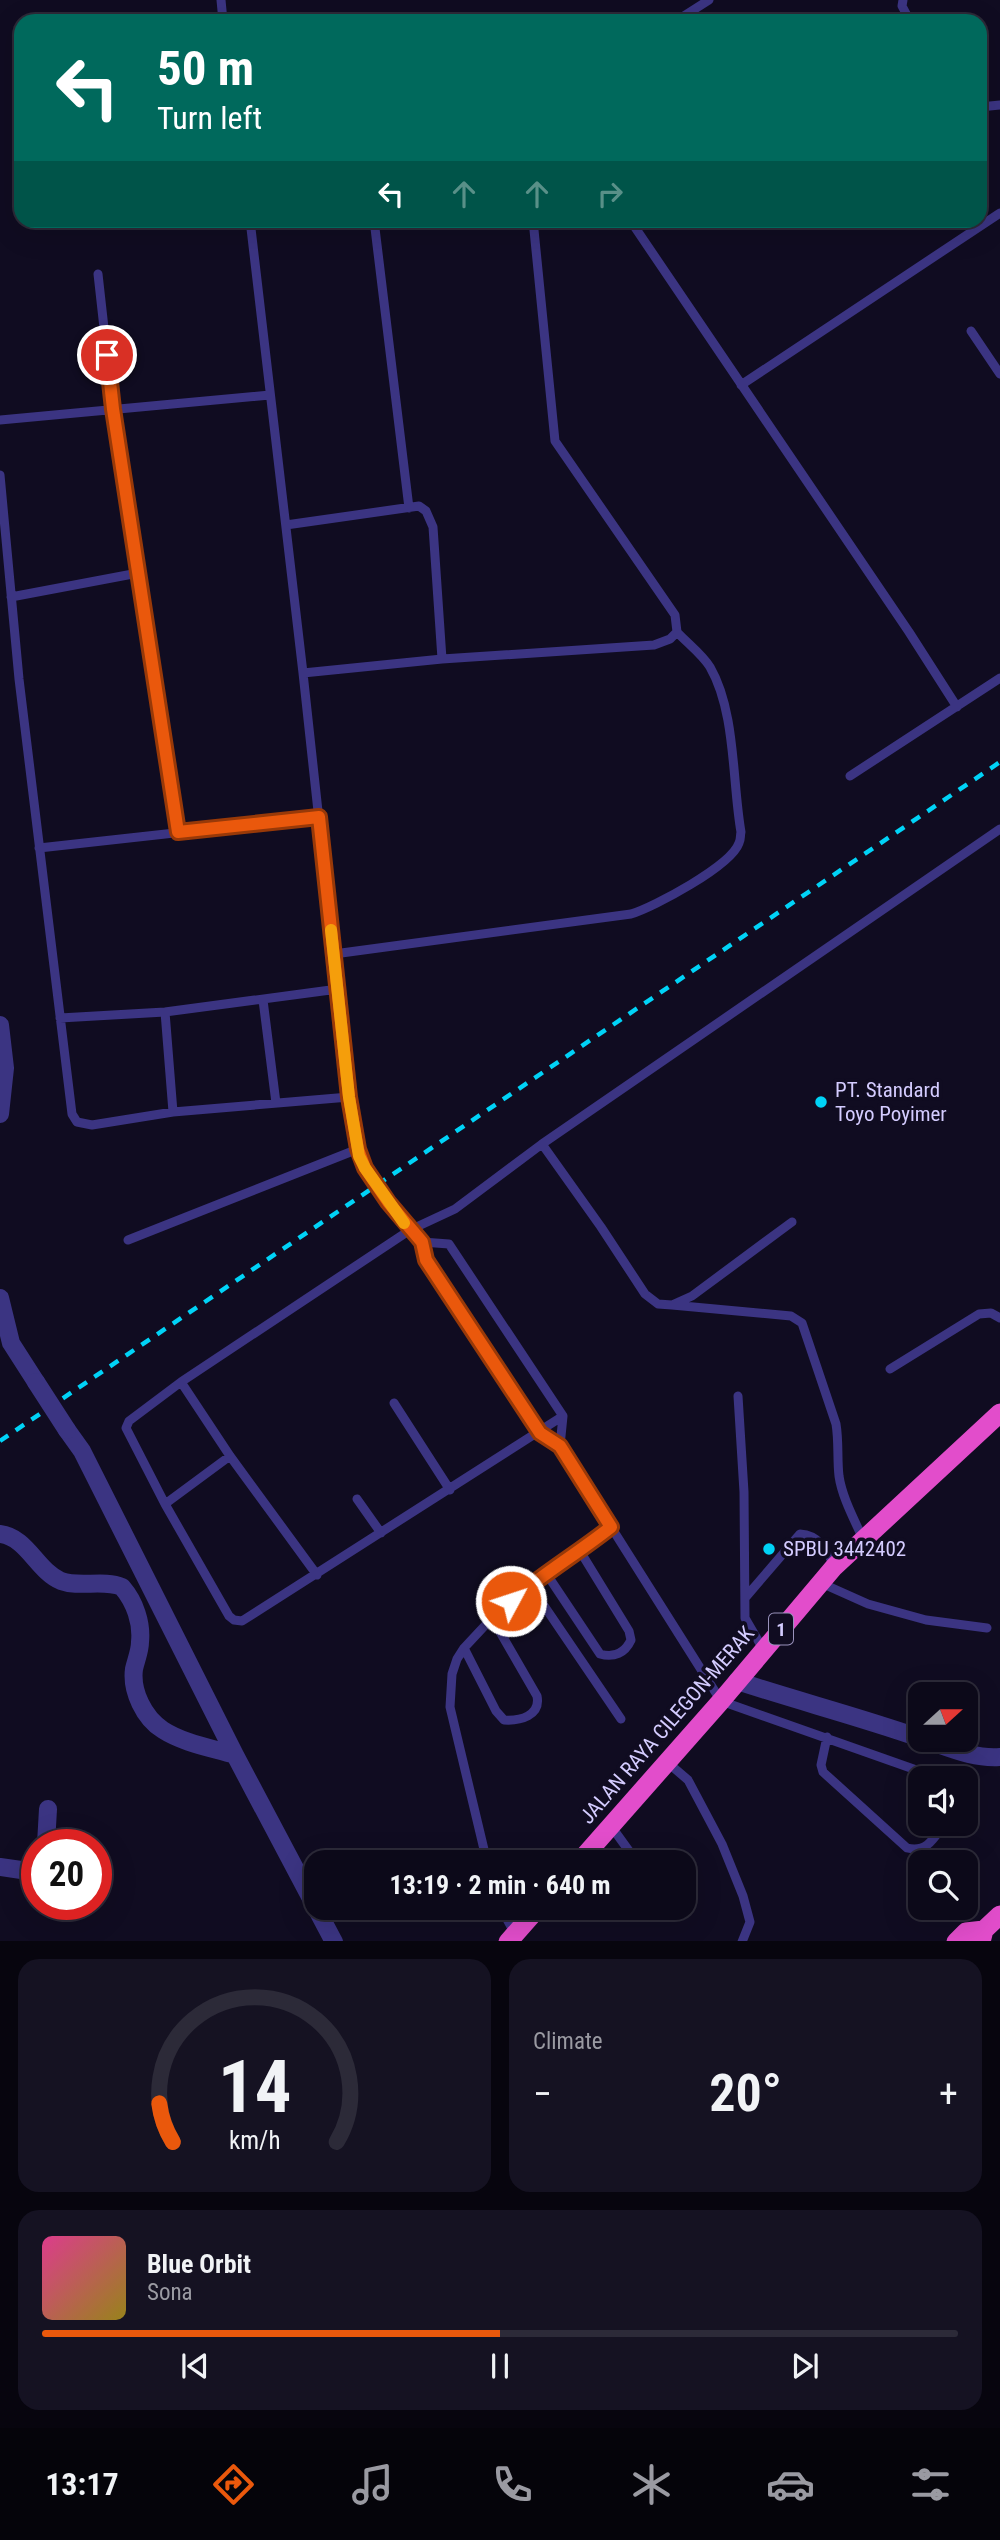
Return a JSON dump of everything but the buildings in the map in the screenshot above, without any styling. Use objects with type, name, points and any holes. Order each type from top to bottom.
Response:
[{"type":"highway","name":"JALAN RAYA CILEGON-MERAK","points":[[590,1850],[828,1575],[1000,1414]]},
{"type":"highway","points":[[956,1941],[966,1932],[982,1936],[1000,1915]]},
{"type":"highway","points":[[512,1938],[528,1920]]},
{"type":"street","points":[[0,1025],[5,1068],[0,1114]]},
{"type":"street","points":[[0,1298],[11,1343],[82,1451],[235,1755],[334,1941]]},
{"type":"street","points":[[0,1534],[18,1541],[48,1572],[62,1581],[113,1583],[122,1587],[135,1609],[139,1624],[140,1643],[134,1672],[135,1689],[141,1705],[162,1730],[235,1755]]},
{"type":"street","points":[[737,1681],[858,1716],[908,1734]]},
{"type":"street","points":[[963,1752],[987,1758],[1000,1757]]},
{"type":"street","points":[[47,1829],[48,1809]]},
{"type":"street","points":[[0,1867],[21,1870]]},
{"type":"lane","points":[[687,14],[709,0]]},
{"type":"lane","points":[[251,228],[349,1097],[358,1149],[365,1168],[388,1202],[422,1242],[426,1260],[540,1433],[560,1446],[721,1701],[908,1767]]},
{"type":"lane","points":[[375,228],[409,508]]},
{"type":"lane","points":[[334,954],[631,914],[658,904],[696,881],[731,855],[739,844],[741,832],[726,709],[720,687],[708,664],[677,632],[675,615],[555,441],[534,228]]},
{"type":"lane","points":[[635,228],[957,707]]},
{"type":"lane","points":[[741,385],[977,228]]},
{"type":"lane","points":[[98,274],[113,409],[178,832]]},
{"type":"lane","points":[[971,331],[1000,374]]},
{"type":"lane","points":[[0,420],[270,395]]},
{"type":"lane","points":[[0,475],[39,848],[72,1114],[77,1122],[92,1125],[173,1112],[349,1097]]},
{"type":"lane","points":[[286,524],[419,506],[426,511],[433,527],[442,659]]},
{"type":"lane","points":[[11,597],[138,573]]},
{"type":"lane","points":[[303,673],[442,659],[654,645],[670,639],[677,632]]},
{"type":"lane","points":[[850,776],[1000,678]]},
{"type":"lane","points":[[39,848],[319,817]]},
{"type":"lane","points":[[563,1416],[249,1619],[234,1620],[229,1616],[165,1504],[126,1429],[129,1421],[181,1382],[410,1230],[456,1209],[542,1144],[1000,829]]},
{"type":"lane","points":[[60,1018],[165,1012],[338,989]]},
{"type":"lane","points":[[263,1000],[276,1103]]},
{"type":"lane","points":[[165,1012],[173,1112]]},
{"type":"lane","points":[[542,1144],[645,1294],[658,1304],[791,1316],[802,1323],[836,1424],[839,1476],[848,1506],[863,1540]]},
{"type":"lane","points":[[128,1240],[358,1149]]},
{"type":"lane","points":[[672,1306],[692,1296],[792,1222]]},
{"type":"lane","points":[[422,1242],[449,1244],[563,1416],[560,1446]]},
{"type":"lane","points":[[890,1369],[979,1314],[991,1313],[1000,1318]]},
{"type":"lane","points":[[181,1382],[230,1456],[317,1575]]},
{"type":"lane","points":[[738,1396],[744,1492],[745,1618],[763,1649]]},
{"type":"lane","points":[[394,1403],[450,1490]]},
{"type":"lane","points":[[165,1504],[230,1456]]},
{"type":"lane","points":[[357,1499],[381,1534]]},
{"type":"lane","points":[[484,1850],[450,1707],[452,1674],[464,1648],[492,1618],[530,1585],[611,1527]]},
{"type":"lane","points":[[745,1598],[800,1534],[809,1535],[823,1545],[828,1575],[880,1607],[926,1620],[987,1628]]},
{"type":"lane","points":[[546,1573],[600,1654],[612,1656],[627,1649],[631,1640],[629,1631],[580,1551]]},
{"type":"lane","points":[[530,1585],[621,1719]]},
{"type":"lane","points":[[464,1648],[496,1711],[504,1720],[525,1718],[536,1711],[537,1696],[492,1618]]},
{"type":"lane","points":[[827,1737],[821,1765],[823,1772],[907,1848],[921,1850],[935,1836]]},
{"type":"lane","points":[[667,1762],[688,1780],[722,1844],[743,1896],[750,1922],[742,1941]]},
{"type":"lane","points":[[611,1826],[628,1850]]},
{"type":"lane","points":[[505,1920],[512,1938]]},
{"type":"railway","points":[[0,1441],[1000,762]]},
{"type":"slow traffic","points":[[331,930],[349,1097],[359,1156],[404,1223]]},
{"type":"place","name":"PT. Standard Toyo Poyimer","points":[[821,1102]]},
{"type":"place","name":"SPBU 3442402","points":[[769,1549]]},
{"type":"route","points":[[107,355],[178,832],[319,817],[349,1097],[359,1156],[388,1202],[422,1242],[426,1260],[540,1433],[560,1446],[611,1527],[511,1601]]}]
